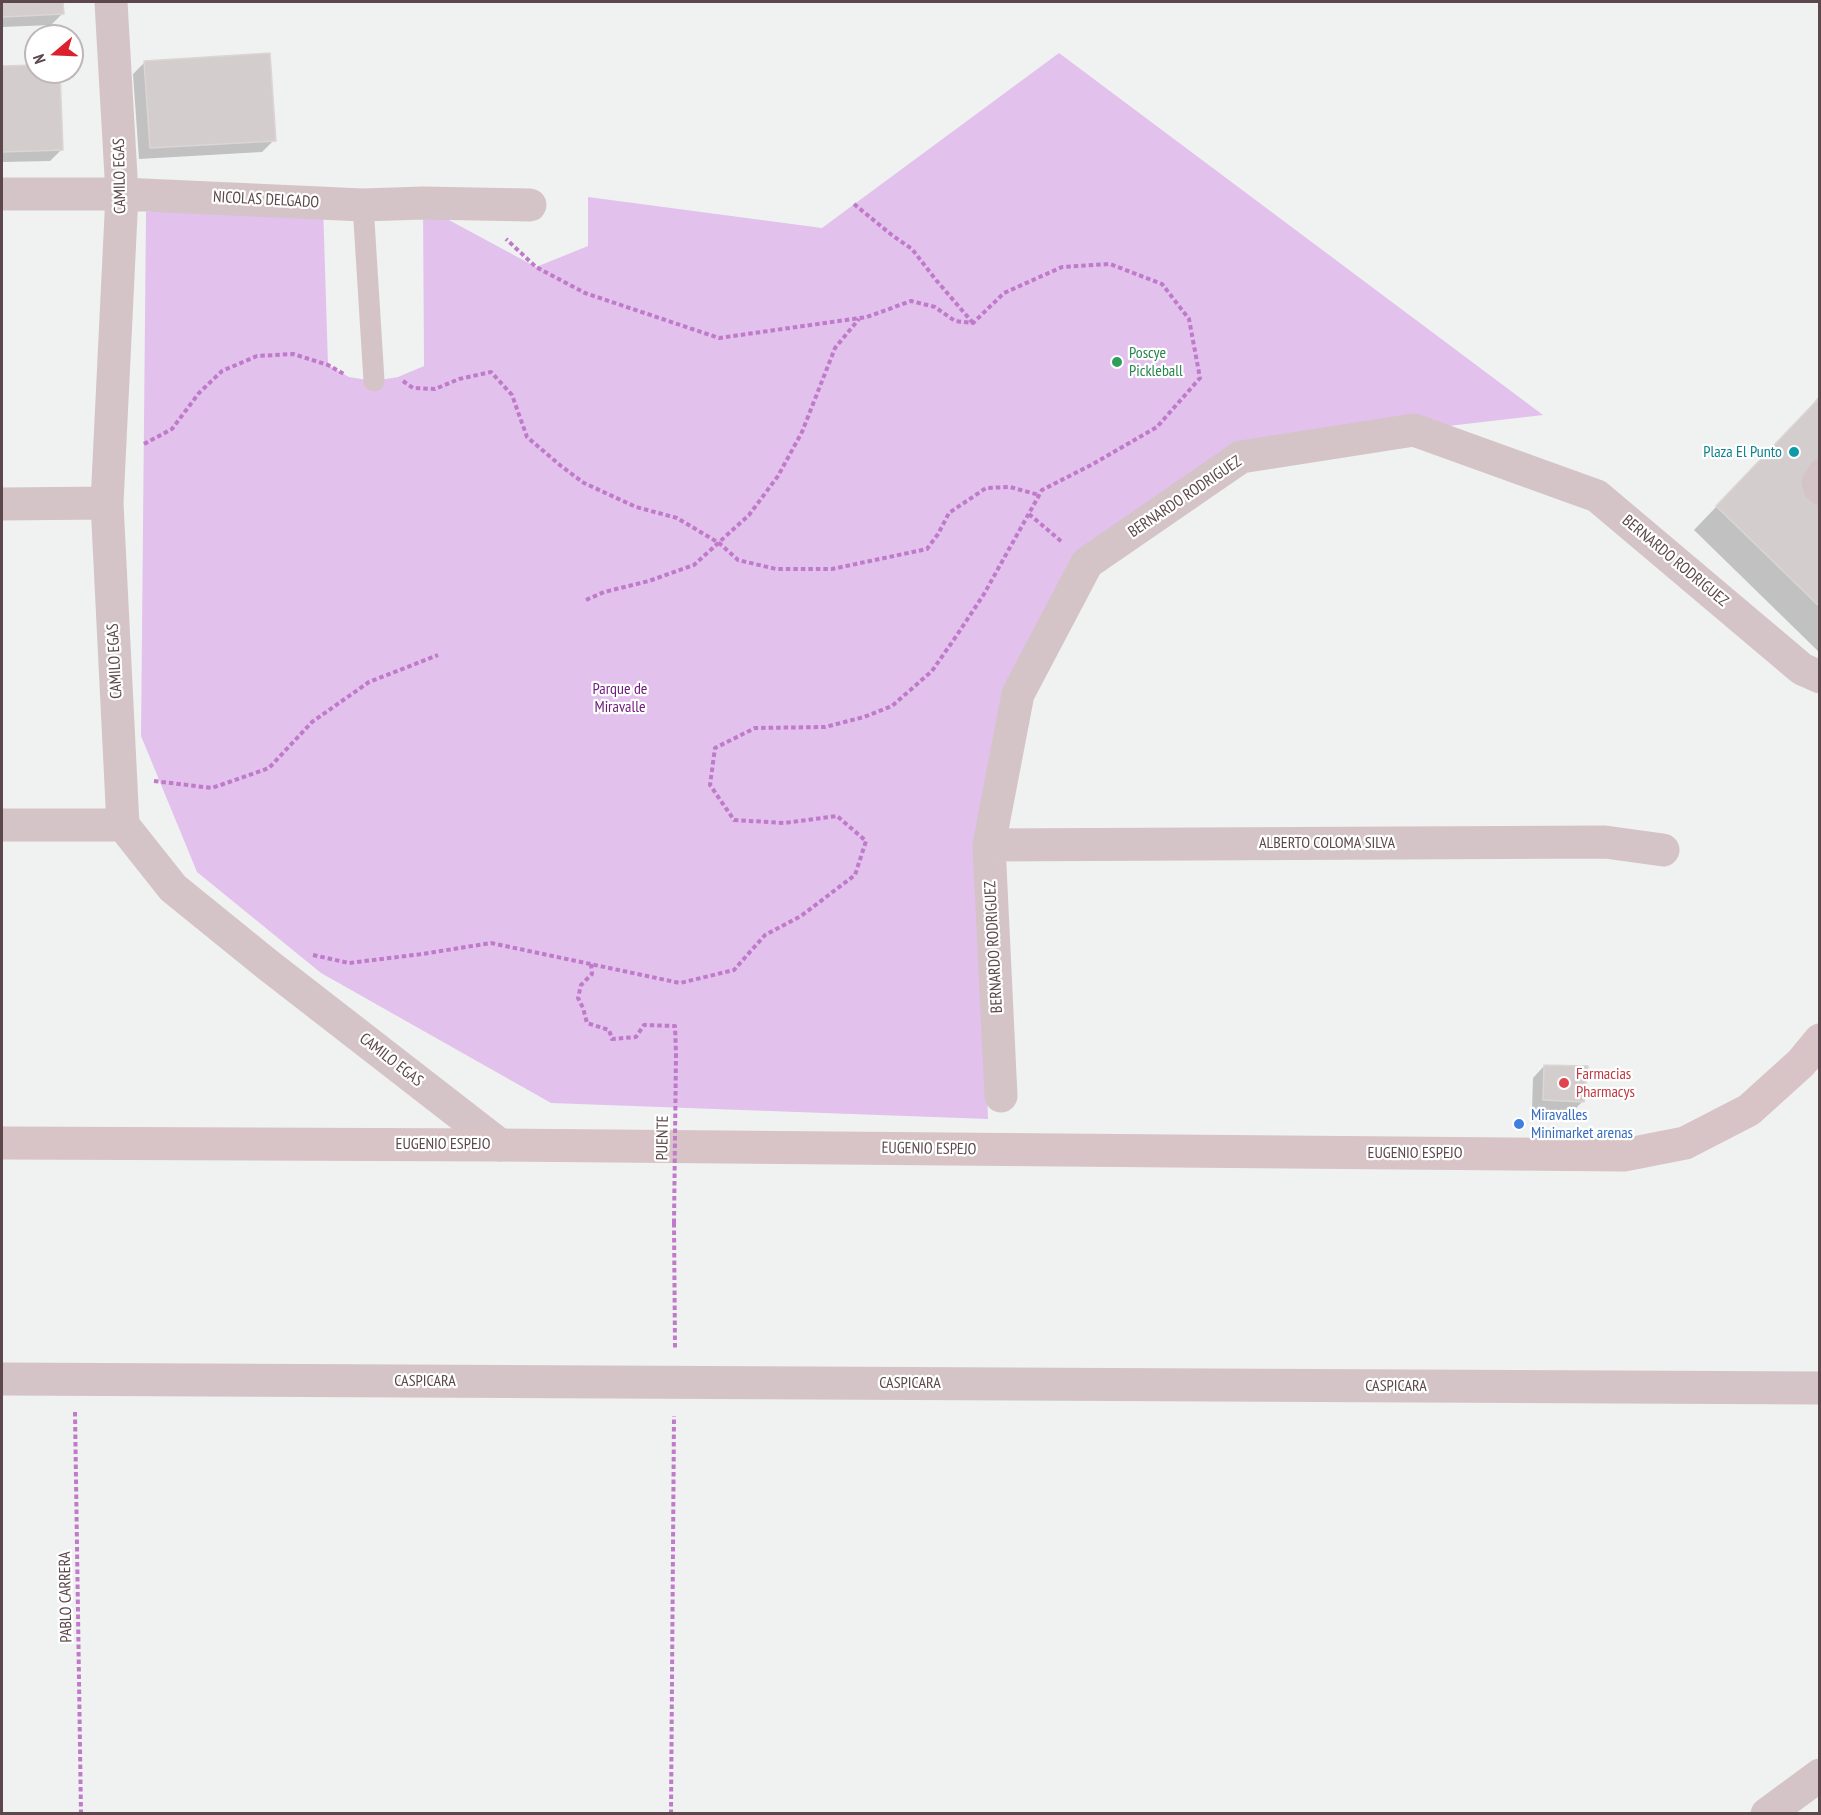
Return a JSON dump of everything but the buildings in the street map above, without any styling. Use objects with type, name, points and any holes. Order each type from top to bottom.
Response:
[{"type":"street","name":"CAMILO EGAS","points":[[111,2],[122,194],[107,504],[123,825],[173,888],[268,965],[500,1145]]},
{"type":"street","name":"NICOLAS DELGADO","points":[[2,194],[122,194],[363,205],[423,203],[530,205]]},
{"type":"street","name":"BERNARDO RODRIGUEZ","points":[[1001,1096],[989,845],[1018,694],[1087,563],[1241,457],[1414,430],[1597,496],[1811,673],[1820,700]]},
{"type":"street","points":[[2,504],[107,504]]},
{"type":"street","points":[[2,825],[123,825]]},
{"type":"street","name":"ALBERTO COLOMA SILVA","points":[[989,845],[1605,842],[1663,850]]},
{"type":"street","name":"EUGENIO ESPEJO","points":[[2,1143],[1624,1155],[1684,1143],[1749,1110],[1801,1063],[1820,1040]]},
{"type":"street","name":"CASPICARA","points":[[2,1379],[1820,1388]]},
{"type":"street","points":[[1767,1814],[1820,1775]]},
{"type":"lane","points":[[363,205],[374,381]]},
{"type":"lane","points":[[1820,469],[1812,482],[1814,490],[1820,495]]},
{"type":"path","points":[[468,204],[536,267],[585,293],[719,338],[859,318],[911,301],[935,307],[955,321],[973,323]]},
{"type":"path","points":[[854,204],[892,236],[912,249],[973,323]]},
{"type":"path","points":[[268,965],[295,951],[349,963],[491,943],[680,983],[734,970],[765,935],[801,916],[855,876],[866,841],[837,816],[784,823],[734,820],[710,785],[715,748],[755,728],[825,727],[864,717],[892,706],[932,671],[945,653],[984,594],[1042,490],[1157,427],[1200,378],[1189,319],[1162,284],[1110,264],[1062,267],[1004,293],[973,323]]},
{"type":"path","points":[[586,600],[604,592],[649,581],[694,565],[749,515],[778,476],[802,432],[835,348],[859,318]]},
{"type":"path","points":[[144,444],[172,429],[199,393],[222,371],[257,356],[293,354],[328,365],[349,377],[374,381],[398,377],[413,388],[435,389],[459,379],[491,372],[512,395],[527,437],[584,483],[636,507],[677,518],[719,543],[738,560],[776,569],[832,569],[927,549],[949,513],[986,488],[1010,487],[1039,495]]},
{"type":"path","points":[[1029,514],[1087,563]]},
{"type":"path","points":[[120,777],[212,788],[269,768],[312,722],[369,682],[438,655]]},
{"type":"path","name":"PUENTE","points":[[591,964],[592,974],[581,985],[578,998],[584,1008],[587,1023],[609,1030],[612,1040],[636,1037],[644,1025],[675,1026],[675,1382],[671,1814]]},
{"type":"path","name":"PABLO CARRERA","points":[[75,1379],[81,1814]]},
{"type":"green space","name":"Parque de Miravalle","points":[[1059,53],[1543,415],[1414,430],[1249,455],[1101,554],[1021,687],[979,845],[988,1119],[551,1103],[321,973],[197,872],[141,736],[146,212],[323,204],[328,365],[349,377],[374,381],[398,377],[424,366],[423,206],[536,267],[588,246],[588,197],[822,228]]},
{"type":"place","name":"Poscye Pickleball","points":[[1117,362]]},
{"type":"place","name":"Plaza El Punto","points":[[1794,452]]},
{"type":"place","name":"Farmacias Pharmacys","points":[[1564,1083]]},
{"type":"place","name":"Miravalles Minimarket arenas","points":[[1519,1124]]}]
